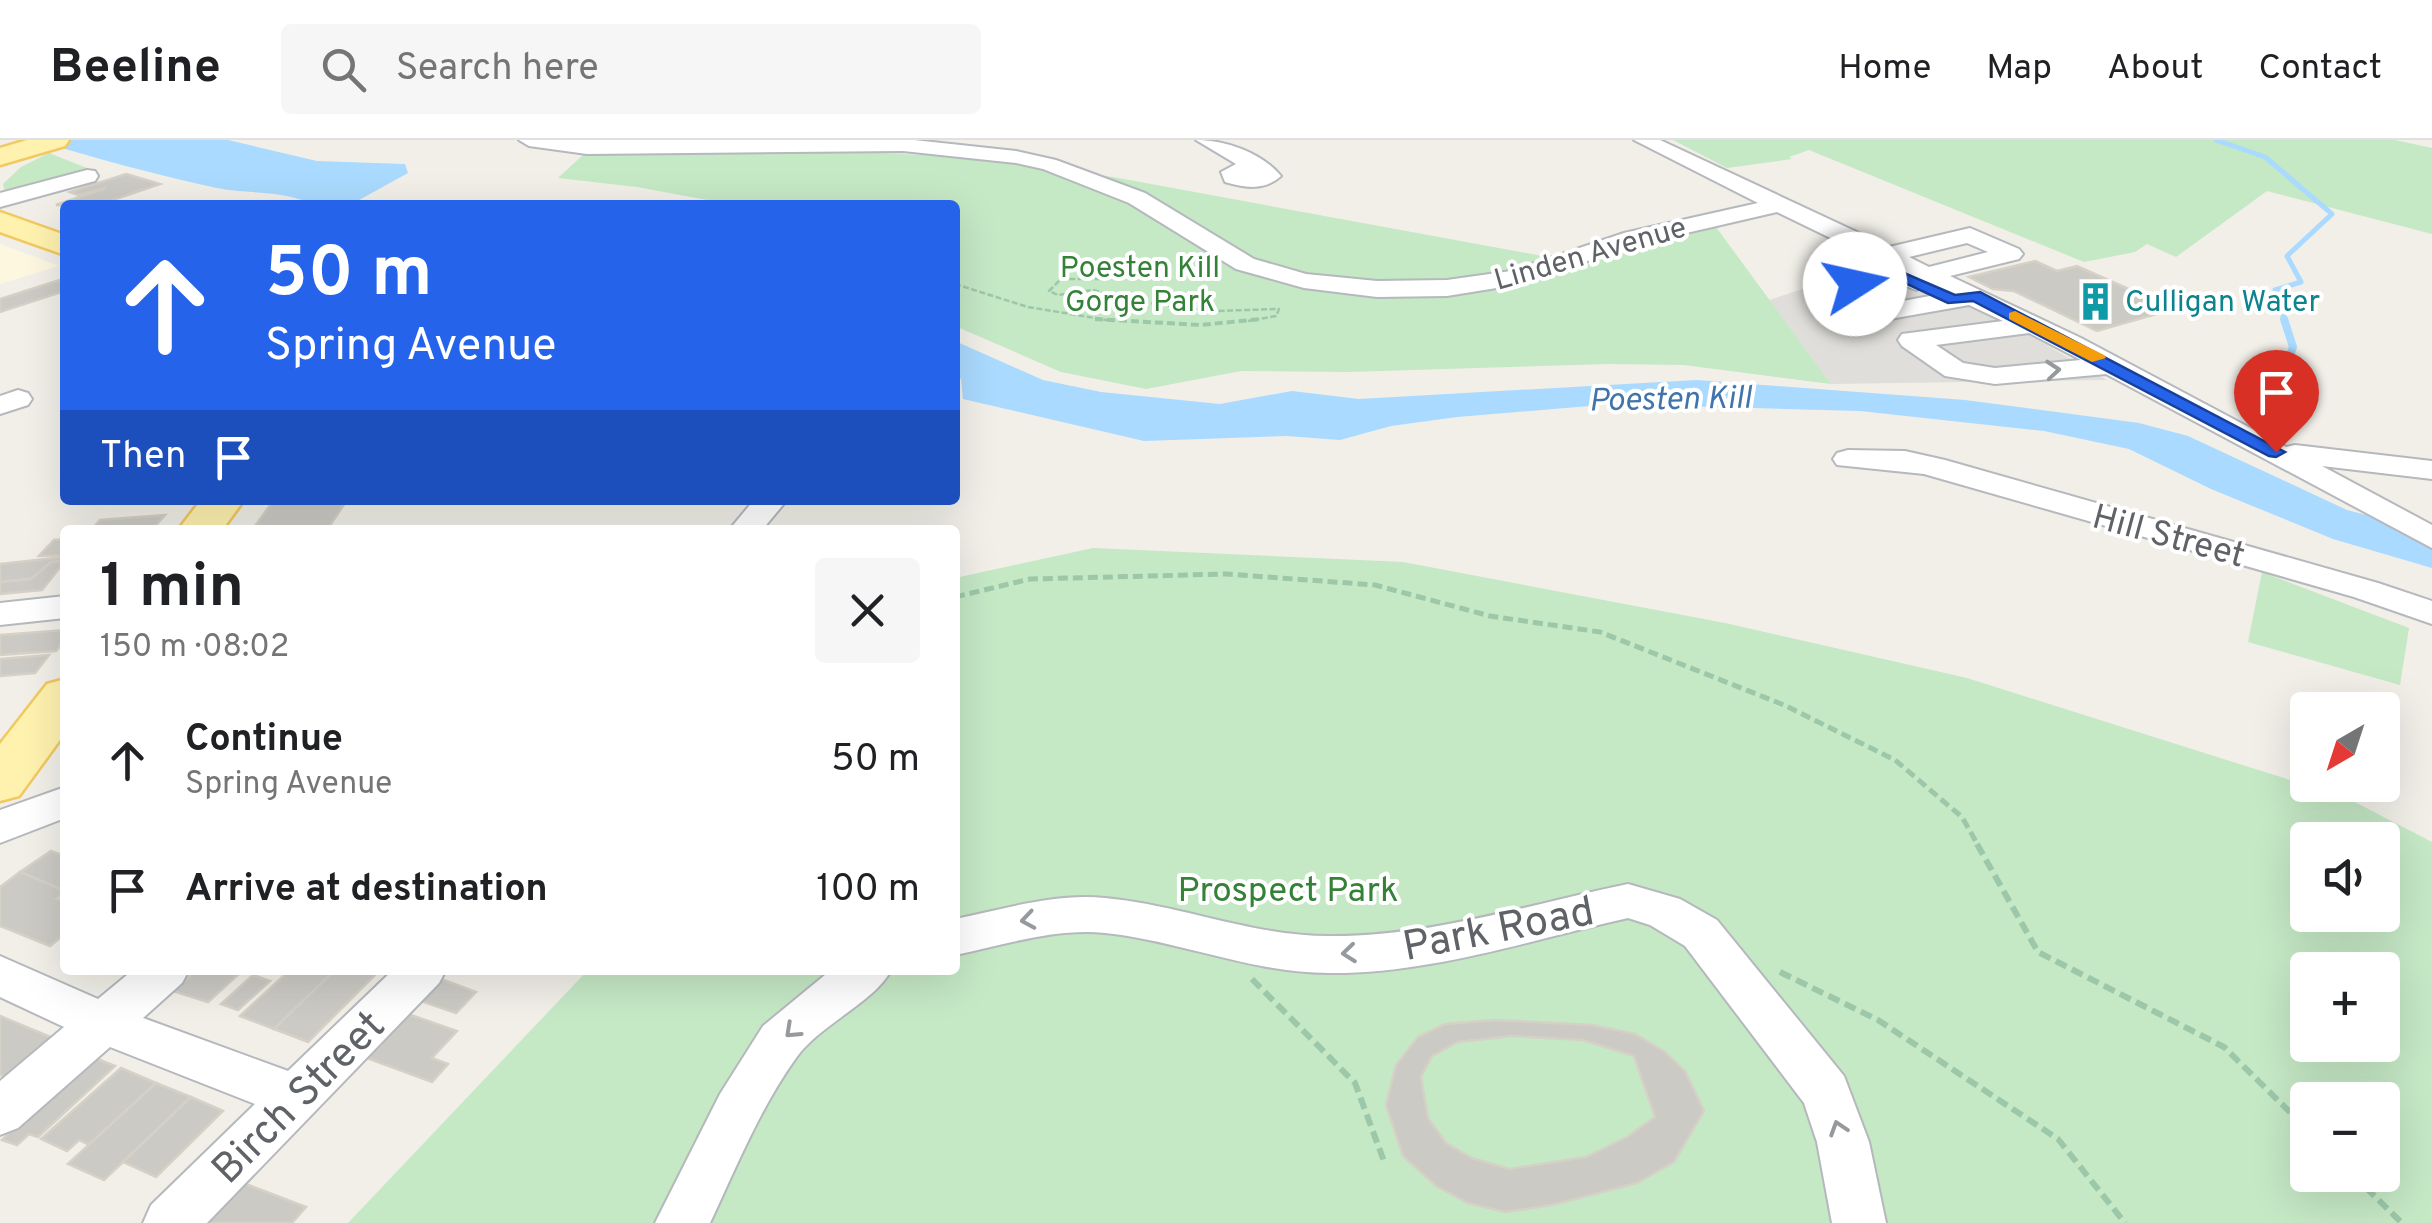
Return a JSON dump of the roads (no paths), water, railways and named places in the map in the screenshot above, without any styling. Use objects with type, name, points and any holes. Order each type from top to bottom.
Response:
[{"type":"main road","points":[[0,156],[46,143]]},
{"type":"main road","points":[[0,169],[46,143]]},
{"type":"main road","points":[[3,220],[60,244]]},
{"type":"main road","points":[[204,525],[219,505]]},
{"type":"main road","points":[[0,782],[60,703]]},
{"type":"street","name":"Linden Avenue","points":[[529,140],[587,148],[907,143],[970,150],[1049,164],[1137,198],[1245,264],[1304,282],[1377,290],[1447,288],[1514,278],[1632,238],[1779,205]]},
{"type":"street","points":[[1206,140],[1241,157],[1252,167]]},
{"type":"street","points":[[1644,140],[1964,298],[2033,325],[2432,538]]},
{"type":"street","points":[[3,220],[87,176]]},
{"type":"street","points":[[1904,266],[1964,298],[1856,317],[1827,301],[1864,279],[1904,266]]},
{"type":"street","points":[[2033,325],[1911,340],[1955,370],[1994,376],[2111,365]]},
{"type":"street","points":[[2276,452],[2432,470]]},
{"type":"street","name":"Hill Street","points":[[1848,458],[1904,460],[2366,590],[2432,613]]},
{"type":"street","points":[[750,525],[768,505]]},
{"type":"street","points":[[0,614],[60,608]]},
{"type":"street","points":[[0,827],[60,804]]},
{"type":"street","name":"Park Road","points":[[960,936],[1049,917],[1102,916],[1204,934],[1262,950],[1331,955],[1422,946],[1628,900],[1664,910],[1702,933],[1826,1092],[1843,1142],[1859,1223]]},
{"type":"street","points":[[0,974],[104,1024],[296,1097]]},
{"type":"street","points":[[0,1112],[160,975]]},
{"type":"street","name":"Birch Street","points":[[170,1223],[418,975]]},
{"type":"street","points":[[682,1223],[738,1110],[780,1041],[861,975]]},
{"type":"water","points":[[35,140],[228,140],[317,161],[405,164],[408,173],[359,200],[302,200],[228,190]]},
{"type":"water","name":"Poesten Kill","points":[[960,343],[1043,380],[1101,392],[1220,404],[1292,391],[1359,399],[1697,380],[1965,400],[2139,423],[2188,436],[2347,510],[2432,532],[2432,568],[2333,539],[2211,489],[2129,449],[2044,431],[1860,411],[1613,404],[1457,417],[1391,426],[1340,440],[1287,436],[1144,441],[963,399]]},
{"type":"waterway","points":[[2216,140],[2265,157],[2332,214],[2287,256],[2301,282],[2275,290],[2285,321]]},
{"type":"waterway","points":[[2240,394],[2284,373],[2293,347],[2284,319]]},
{"type":"place","name":"Culligan Water","points":[[2095,301]]},
{"type":"park label","name":"Poesten Kill Gorge Park","points":[[1140,284]]},
{"type":"park label","name":"Prospect Park","points":[[1288,889]]}]
